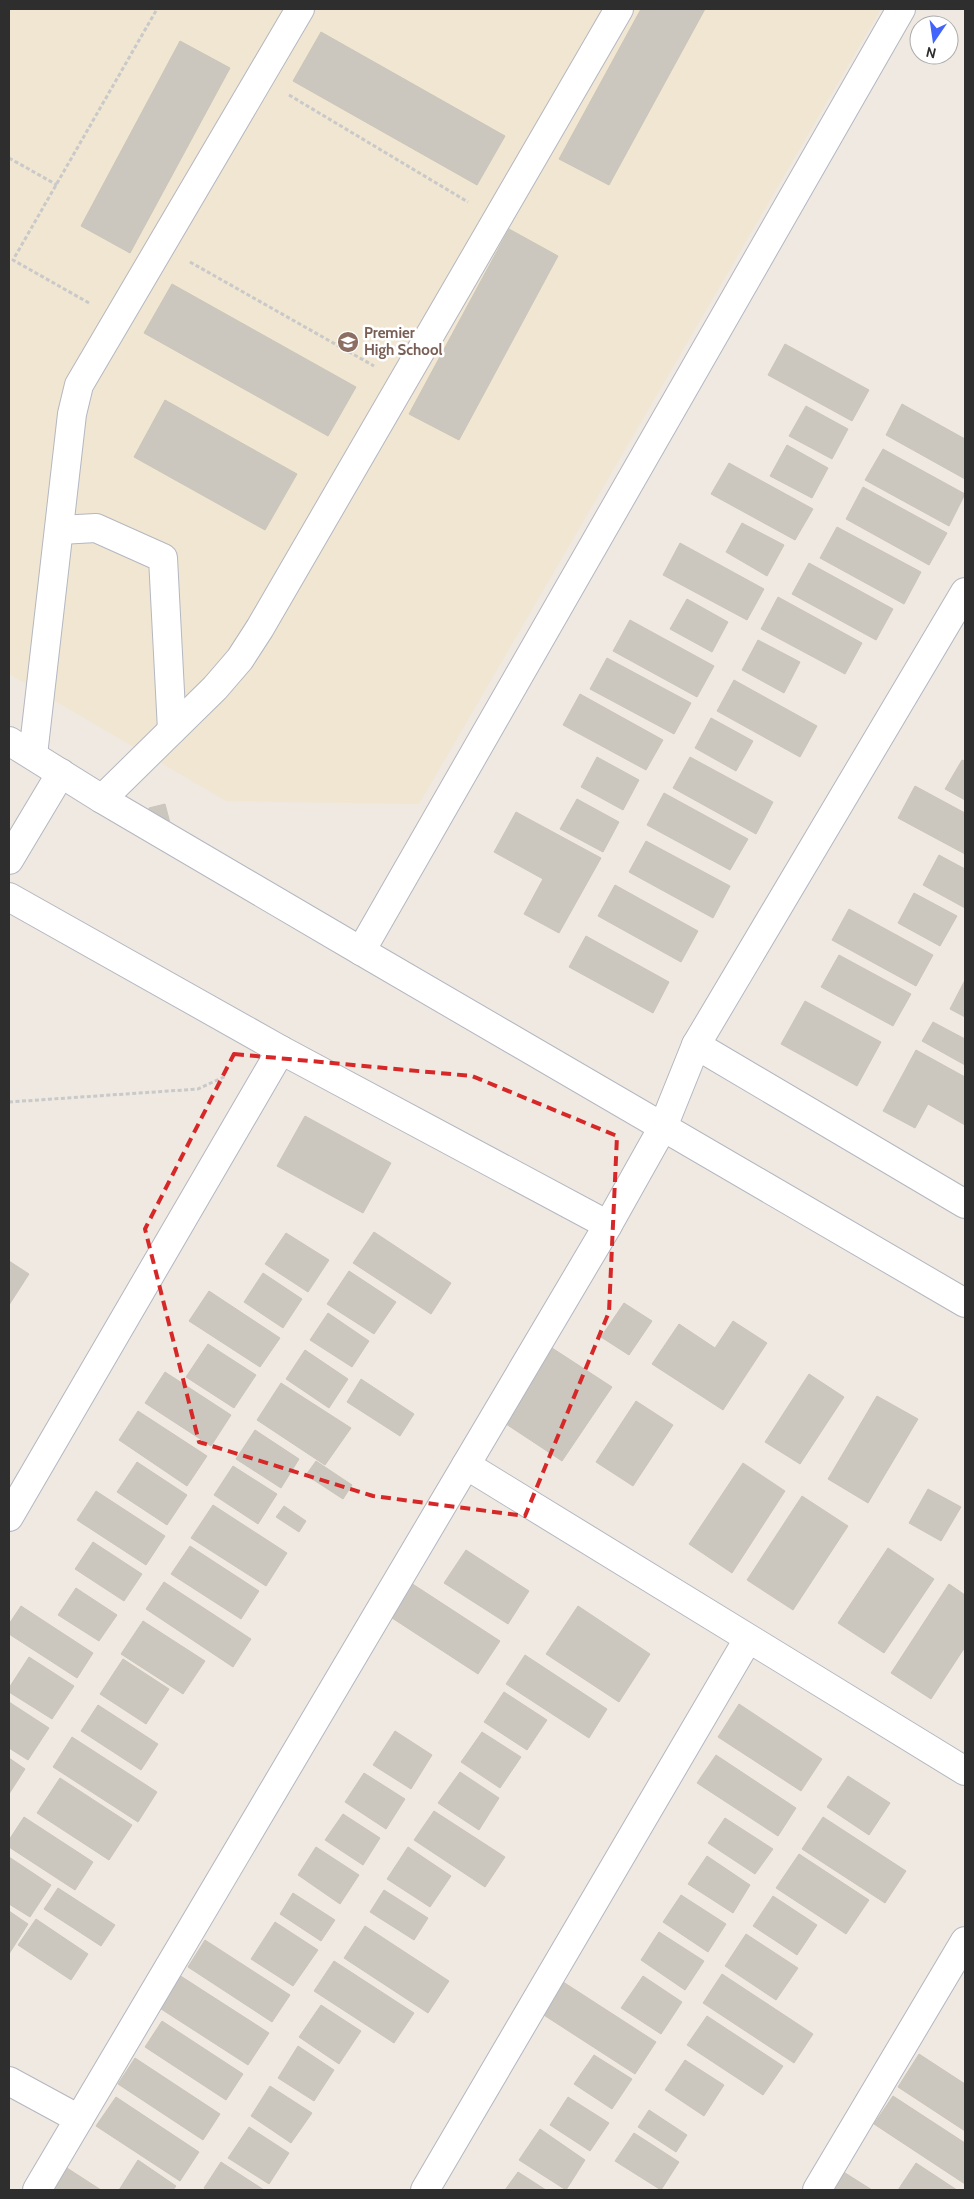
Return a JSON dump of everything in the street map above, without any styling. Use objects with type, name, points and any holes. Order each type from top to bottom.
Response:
[{"type":"street","points":[[33,755],[72,414],[79,385],[300,9]]},
{"type":"street","points":[[102,799],[240,659],[265,620],[496,218],[619,9]]},
{"type":"street","points":[[361,951],[901,9]]},
{"type":"street","points":[[60,530],[96,528],[163,558],[172,730]]},
{"type":"street","points":[[37,2190],[608,1225],[663,1127],[696,1045],[965,592]]},
{"type":"street","points":[[9,741],[102,799],[361,951],[663,1127],[964,1298]]},
{"type":"street","points":[[9,860],[61,773]]},
{"type":"street","points":[[9,897],[281,1050],[608,1225]]},
{"type":"street","points":[[696,1045],[965,1204]]},
{"type":"street","points":[[9,1517],[281,1050]]},
{"type":"street","points":[[466,1465],[965,1771]]},
{"type":"street","points":[[425,2190],[748,1639]]},
{"type":"street","points":[[818,2190],[965,1941]]},
{"type":"street","points":[[9,2081],[79,2119]]},
{"type":"path","points":[[117,319],[14,260],[157,9]]},
{"type":"path","points":[[260,78],[496,218]]},
{"type":"path","points":[[9,158],[56,185]]},
{"type":"path","points":[[162,246],[403,382]]},
{"type":"path","points":[[9,1102],[198,1089],[231,1073]]},
{"type":"highlighted area","points":[[234,1054],[472,1076],[617,1136],[609,1312],[525,1516],[373,1496],[199,1442],[145,1229]]},
{"type":"shaded area","name":"Premier High School","points":[[9,9],[881,9],[419,804],[226,801],[9,674]]},
{"type":"building","points":[[641,9],[705,9],[609,185],[559,159]]},
{"type":"building","points":[[321,32],[505,136],[477,185],[293,81]]},
{"type":"building","points":[[180,41],[230,68],[130,253],[81,226]]},
{"type":"building","points":[[509,229],[558,256],[459,440],[409,414]]},
{"type":"building","points":[[172,284],[356,387],[328,436],[144,333]]},
{"type":"building","points":[[785,344],[869,390],[852,421],[768,375]]},
{"type":"building","points":[[165,400],[297,474],[265,530],[134,457]]},
{"type":"building","points":[[902,404],[965,439],[965,479],[886,435]]},
{"type":"building","points":[[806,406],[848,429],[832,459],[789,436]]},
{"type":"building","points":[[787,445],[828,468],[812,498],[770,476]]},
{"type":"building","points":[[883,449],[965,494],[949,526],[865,480]]},
{"type":"building","points":[[729,463],[813,509],[795,540],[711,494]]},
{"type":"building","points":[[863,487],[947,533],[929,565],[846,519]]},
{"type":"building","points":[[742,523],[784,545],[767,576],[726,552]]},
{"type":"building","points":[[837,527],[921,572],[904,604],[820,558]]},
{"type":"building","points":[[680,543],[764,589],[747,620],[663,575]]},
{"type":"building","points":[[809,563],[893,609],[876,640],[792,594]]},
{"type":"building","points":[[778,597],[862,643],[845,674],[761,629]]},
{"type":"building","points":[[687,599],[728,622],[712,652],[670,629]]},
{"type":"building","points":[[630,620],[714,666],[697,697],[613,651]]},
{"type":"building","points":[[758,640],[800,662],[784,693],[742,670]]},
{"type":"building","points":[[607,658],[691,703],[674,734],[590,689]]},
{"type":"building","points":[[734,680],[817,726],[800,757],[717,711]]},
{"type":"building","points":[[580,694],[663,740],[646,770],[563,725]]},
{"type":"building","points":[[711,718],[753,741],[736,771],[695,748]]},
{"type":"building","points":[[597,757],[639,780],[623,810],[581,787]]},
{"type":"building","points":[[690,757],[773,802],[756,834],[673,788]]},
{"type":"building","points":[[962,760],[965,761],[965,800],[945,789]]},
{"type":"building","points":[[915,786],[965,813],[965,854],[898,818]]},
{"type":"building","points":[[664,793],[748,839],[730,870],[647,825]]},
{"type":"building","points":[[577,799],[619,822],[603,852],[560,829]]},
{"type":"building","points":[[165,804],[170,823],[153,827],[149,808]]},
{"type":"building","points":[[516,812],[601,858],[559,933],[524,914],[543,879],[494,852]]},
{"type":"building","points":[[646,841],[730,886],[713,918],[629,872]]},
{"type":"building","points":[[939,855],[965,869],[965,908],[923,885]]},
{"type":"building","points":[[615,885],[698,931],[681,962],[598,916]]},
{"type":"building","points":[[914,893],[957,916],[940,946],[898,923]]},
{"type":"building","points":[[849,909],[933,955],[916,986],[832,940]]},
{"type":"building","points":[[586,936],[669,982],[653,1013],[569,967]]},
{"type":"building","points":[[839,955],[911,994],[893,1026],[821,987]]},
{"type":"building","points":[[965,980],[965,1017],[950,1009]]},
{"type":"building","points":[[805,1001],[881,1042],[857,1086],[781,1044]]},
{"type":"building","points":[[933,1022],[965,1039],[965,1065],[922,1041]]},
{"type":"building","points":[[916,1050],[965,1077],[965,1125],[928,1104],[915,1128],[883,1111]]},
{"type":"building","points":[[305,1116],[391,1163],[363,1213],[277,1166]]},
{"type":"building","points":[[374,1232],[451,1283],[431,1314],[353,1263]]},
{"type":"building","points":[[286,1233],[329,1260],[308,1292],[265,1264]]},
{"type":"building","points":[[9,1261],[29,1274],[9,1305]]},
{"type":"building","points":[[349,1271],[396,1302],[374,1334],[327,1304]]},
{"type":"building","points":[[263,1273],[302,1299],[283,1328],[244,1302]]},
{"type":"building","points":[[209,1291],[280,1338],[260,1367],[189,1321]]},
{"type":"building","points":[[624,1303],[652,1321],[629,1355],[601,1337]]},
{"type":"building","points":[[328,1313],[369,1341],[352,1367],[310,1340]]},
{"type":"building","points":[[733,1321],[767,1343],[723,1410],[652,1364],[679,1324],[715,1348]]},
{"type":"building","points":[[208,1344],[256,1375],[234,1408],[186,1377]]},
{"type":"building","points":[[549,1346],[612,1387],[562,1461],[500,1420]]},
{"type":"building","points":[[305,1350],[348,1379],[329,1408],[286,1379]]},
{"type":"building","points":[[165,1372],[231,1415],[211,1446],[145,1403]]},
{"type":"building","points":[[809,1374],[844,1397],[800,1464],[765,1442]]},
{"type":"building","points":[[361,1379],[414,1414],[400,1436],[347,1402]]},
{"type":"building","points":[[281,1383],[351,1428],[325,1465],[257,1420]]},
{"type":"building","points":[[877,1396],[918,1419],[868,1503],[828,1479]]},
{"type":"building","points":[[636,1401],[673,1425],[633,1486],[596,1462]]},
{"type":"building","points":[[138,1411],[207,1456],[187,1486],[119,1440]]},
{"type":"building","points":[[255,1430],[299,1459],[281,1488],[236,1459]]},
{"type":"building","points":[[316,1461],[352,1485],[343,1499],[306,1475]]},
{"type":"building","points":[[137,1462],[187,1495],[167,1525],[117,1492]]},
{"type":"building","points":[[743,1463],[785,1491],[732,1573],[689,1544]]},
{"type":"building","points":[[233,1466],[277,1494],[258,1524],[214,1495]]},
{"type":"building","points":[[928,1489],[961,1507],[941,1541],[909,1523]]},
{"type":"building","points":[[96,1491],[165,1536],[146,1565],[77,1520]]},
{"type":"building","points":[[802,1496],[848,1526],[793,1610],[747,1580]]},
{"type":"building","points":[[213,1505],[287,1553],[266,1586],[191,1538]]},
{"type":"building","points":[[284,1506],[306,1521],[299,1532],[276,1517]]},
{"type":"building","points":[[93,1542],[142,1574],[124,1601],[75,1569]]},
{"type":"building","points":[[190,1546],[259,1591],[241,1619],[171,1574]]},
{"type":"building","points":[[888,1548],[934,1579],[884,1653],[838,1623]]},
{"type":"building","points":[[466,1550],[529,1591],[508,1624],[444,1583]]},
{"type":"building","points":[[164,1582],[251,1639],[233,1667],[146,1609]]},
{"type":"building","points":[[411,1583],[500,1641],[478,1674],[389,1616]]},
{"type":"building","points":[[949,1584],[965,1595],[965,1647],[931,1699],[891,1673]]},
{"type":"building","points":[[76,1588],[117,1615],[99,1641],[58,1615]]},
{"type":"building","points":[[21,1606],[93,1653],[77,1678],[9,1634],[9,1624]]},
{"type":"building","points":[[578,1606],[650,1654],[619,1702],[546,1654]]},
{"type":"building","points":[[143,1621],[205,1661],[183,1694],[121,1654]]},
{"type":"building","points":[[525,1655],[607,1709],[589,1738],[506,1684]]},
{"type":"building","points":[[29,1657],[74,1686],[52,1719],[9,1692],[9,1688]]},
{"type":"building","points":[[123,1659],[169,1689],[146,1724],[100,1694]]},
{"type":"building","points":[[504,1692],[547,1720],[527,1750],[484,1722]]},
{"type":"building","points":[[9,1702],[49,1728],[28,1760],[9,1748]]},
{"type":"building","points":[[739,1704],[822,1759],[801,1791],[718,1737]]},
{"type":"building","points":[[98,1705],[158,1744],[141,1770],[81,1731]]},
{"type":"building","points":[[395,1731],[432,1755],[411,1789],[373,1765]]},
{"type":"building","points":[[482,1732],[521,1757],[500,1788],[461,1762]]},
{"type":"building","points":[[72,1737],[157,1792],[138,1822],[53,1767]]},
{"type":"building","points":[[716,1755],[796,1808],[778,1836],[697,1783]]},
{"type":"building","points":[[9,1758],[25,1769],[9,1794]]},
{"type":"building","points":[[460,1772],[499,1798],[479,1830],[438,1803]]},
{"type":"building","points":[[364,1773],[405,1799],[386,1829],[345,1802]]},
{"type":"building","points":[[848,1776],[890,1803],[869,1835],[827,1807]]},
{"type":"building","points":[[60,1778],[132,1825],[109,1860],[37,1813]]},
{"type":"building","points":[[434,1811],[505,1857],[485,1887],[414,1840]]},
{"type":"building","points":[[343,1814],[380,1838],[363,1865],[325,1840]]},
{"type":"building","points":[[24,1817],[93,1862],[75,1890],[9,1847],[9,1840]]},
{"type":"building","points":[[823,1817],[906,1871],[885,1903],[802,1849]]},
{"type":"building","points":[[725,1818],[773,1849],[755,1874],[708,1843]]},
{"type":"building","points":[[316,1847],[359,1875],[340,1904],[298,1875]]},
{"type":"building","points":[[408,1847],[451,1876],[430,1907],[387,1879]]},
{"type":"building","points":[[799,1854],[869,1900],[846,1934],[776,1888]]},
{"type":"building","points":[[707,1856],[750,1885],[733,1913],[688,1884]]},
{"type":"building","points":[[9,1857],[51,1885],[30,1917],[9,1904]]},
{"type":"building","points":[[58,1888],[115,1925],[101,1946],[44,1909]]},
{"type":"building","points":[[384,1890],[428,1918],[414,1940],[370,1912]]},
{"type":"building","points":[[293,1893],[335,1920],[321,1941],[280,1914]]},
{"type":"building","points":[[681,1895],[726,1924],[708,1952],[663,1922]]},
{"type":"building","points":[[773,1896],[817,1925],[797,1955],[753,1926]]},
{"type":"building","points":[[9,1911],[28,1924],[9,1954]]},
{"type":"building","points":[[36,1919],[88,1954],[71,1980],[18,1945]]},
{"type":"building","points":[[275,1922],[318,1950],[293,1986],[251,1959]]},
{"type":"building","points":[[365,1926],[449,1981],[428,2013],[344,1958]]},
{"type":"building","points":[[659,1932],[704,1961],[685,1990],[641,1960]]},
{"type":"building","points":[[746,1934],[798,1968],[776,2000],[725,1966]]},
{"type":"building","points":[[205,1940],[290,1995],[272,2022],[188,1967]]},
{"type":"building","points":[[334,1961],[414,2013],[394,2043],[314,1991]]},
{"type":"building","points":[[722,1974],[813,2034],[794,2063],[703,2003]]},
{"type":"building","points":[[179,1975],[269,2033],[248,2065],[158,2007]]},
{"type":"building","points":[[643,1976],[682,2002],[661,2034],[621,2008]]},
{"type":"building","points":[[557,1978],[656,2042],[635,2074],[536,2010]]},
{"type":"building","points":[[321,2005],[361,2031],[339,2064],[299,2037]]},
{"type":"building","points":[[707,2016],[783,2066],[763,2095],[687,2045]]},
{"type":"building","points":[[162,2021],[243,2074],[226,2100],[145,2047]]},
{"type":"building","points":[[298,2046],[334,2070],[314,2101],[278,2078]]},
{"type":"building","points":[[919,2054],[965,2084],[965,2131],[898,2087]]},
{"type":"building","points":[[594,2055],[632,2079],[612,2109],[574,2084]]},
{"type":"building","points":[[135,2058],[220,2114],[203,2140],[118,2084]]},
{"type":"building","points":[[685,2060],[724,2085],[704,2116],[665,2090]]},
{"type":"building","points":[[270,2086],[312,2113],[291,2143],[251,2116]]},
{"type":"building","points":[[893,2096],[965,2143],[965,2184],[874,2124]]},
{"type":"building","points":[[116,2097],[199,2152],[180,2181],[96,2126]]},
{"type":"building","points":[[568,2097],[609,2123],[590,2151],[550,2125]]},
{"type":"building","points":[[649,2110],[687,2135],[676,2152],[638,2127]]},
{"type":"building","points":[[249,2127],[289,2153],[269,2184],[228,2158]]},
{"type":"building","points":[[540,2129],[585,2160],[566,2190],[519,2160]]},
{"type":"building","points":[[634,2133],[679,2162],[661,2190],[615,2161]]},
{"type":"building","points":[[138,2160],[176,2186],[173,2190],[119,2190]]},
{"type":"building","points":[[221,2162],[264,2190],[208,2190],[204,2188]]},
{"type":"building","points":[[916,2163],[957,2190],[898,2190]]},
{"type":"building","points":[[67,2168],[101,2190],[53,2190]]},
{"type":"building","points":[[842,2171],[872,2190],[829,2190]]},
{"type":"building","points":[[518,2172],[546,2190],[505,2190]]},
{"type":"place","name":"Premier High School","points":[[348,342]]}]
